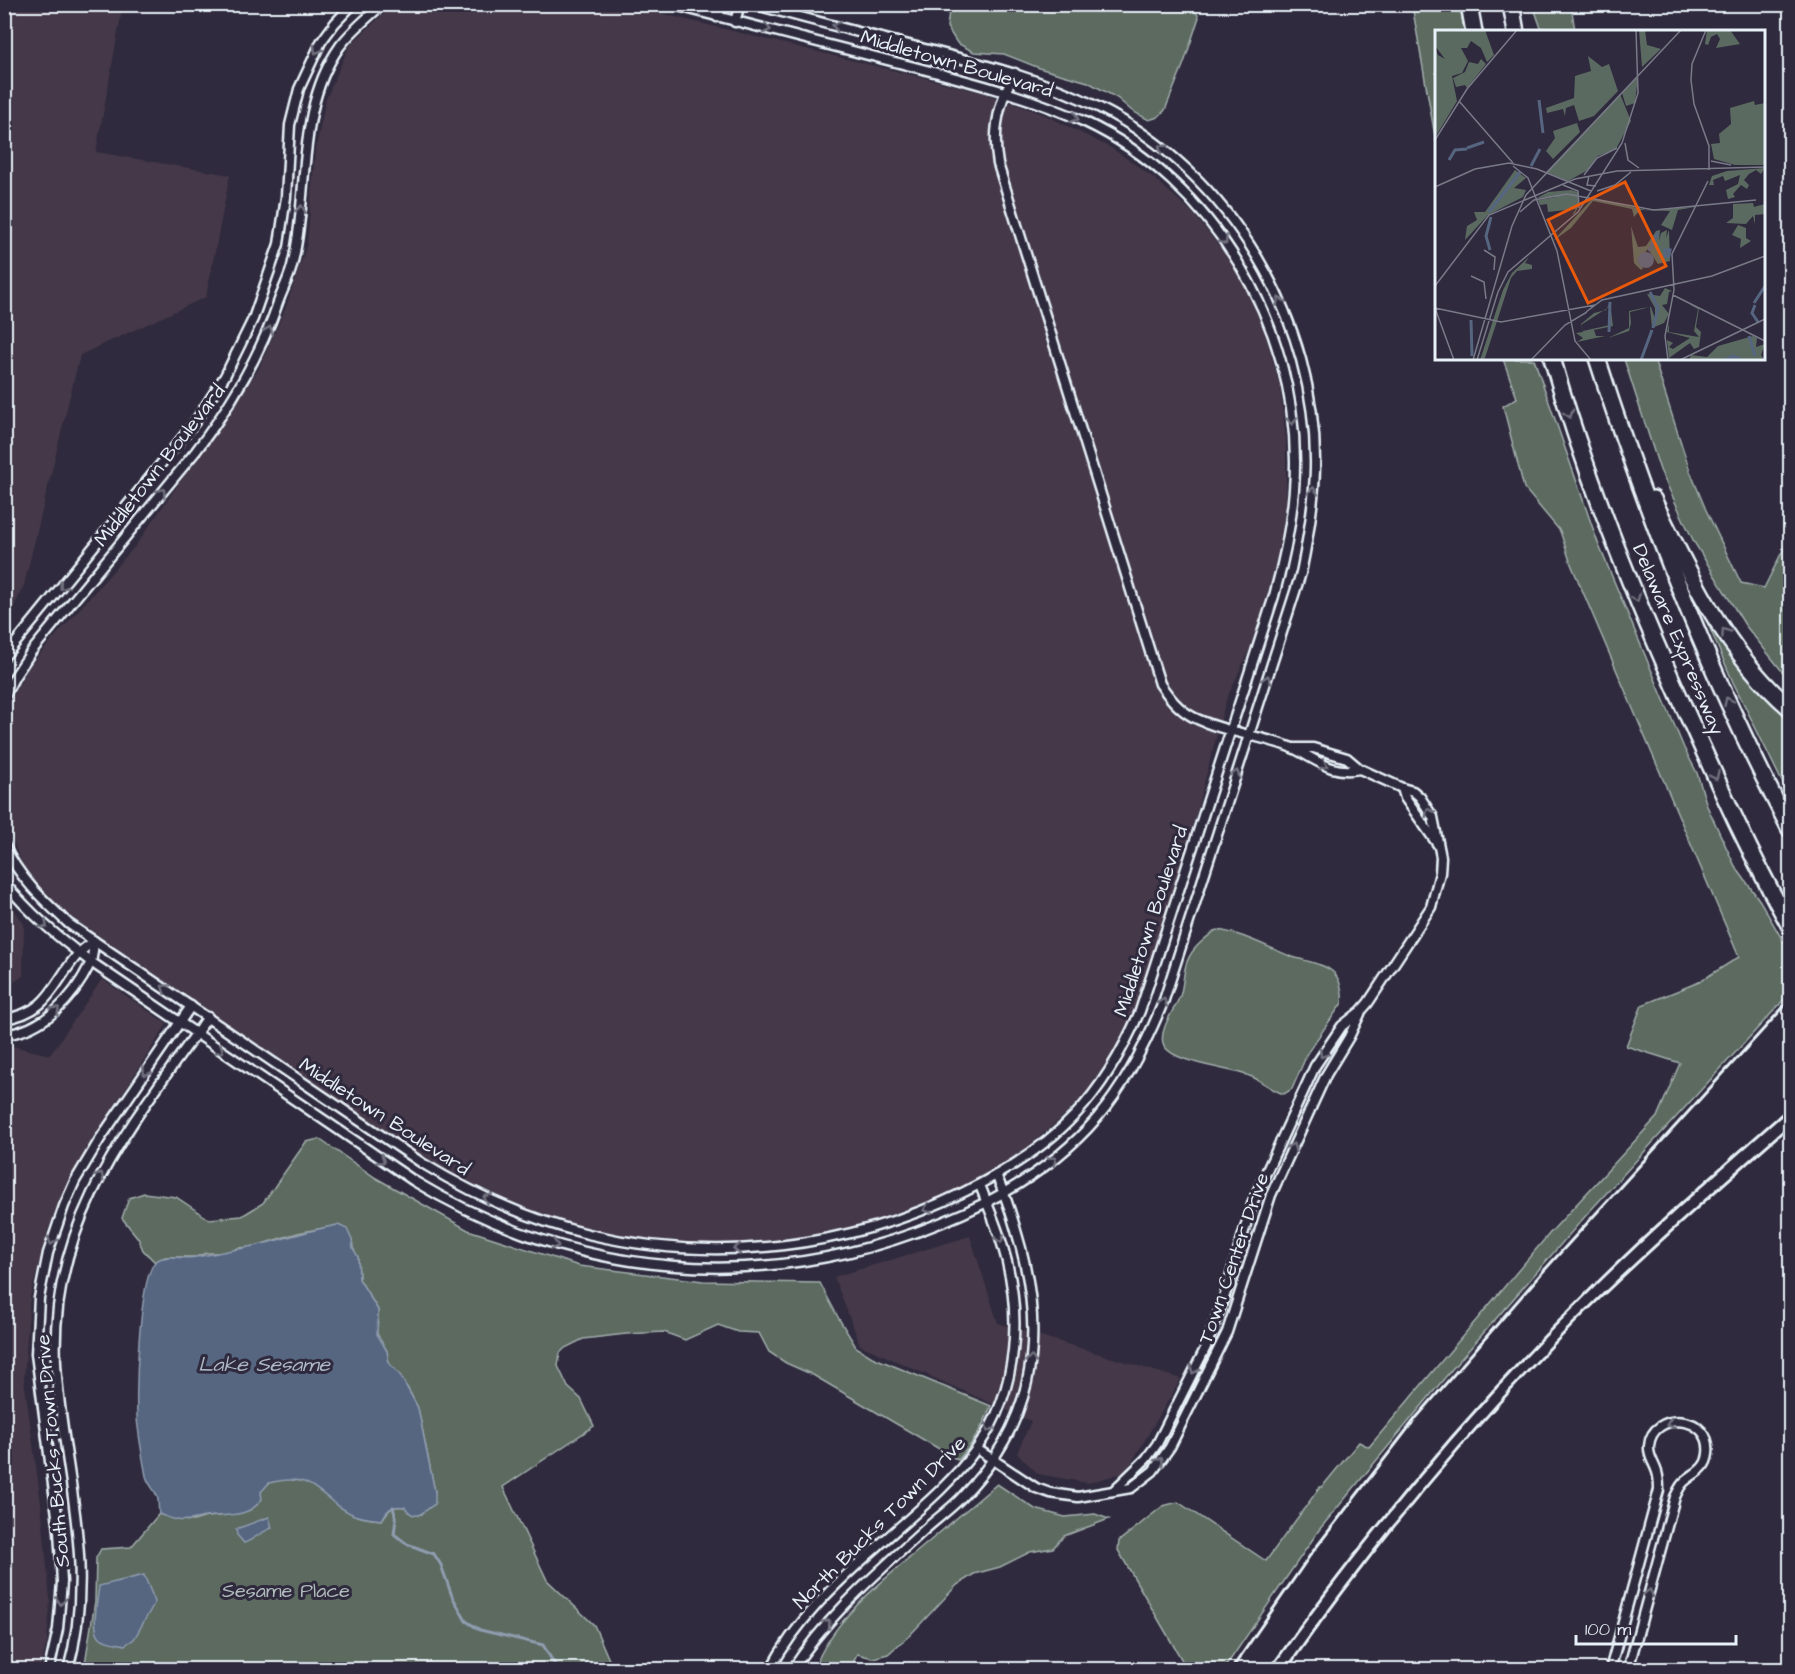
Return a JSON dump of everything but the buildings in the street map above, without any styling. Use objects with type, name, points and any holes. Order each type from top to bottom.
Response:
[{"type":"highway","points":[[1469,4],[1474,30]]},
{"type":"highway","points":[[1511,4],[1516,30]]},
{"type":"highway","name":"Delaware Expressway","points":[[1553,360],[1582,453],[1641,610],[1720,787],[1789,924]]},
{"type":"highway","name":"Delaware Expressway","points":[[1598,360],[1649,514],[1688,612],[1747,741],[1791,829]]},
{"type":"highway","points":[[1619,428],[1672,539],[1704,598],[1751,668],[1791,708]]},
{"type":"street","name":"Middletown Boulevard","points":[[4,657],[172,452],[225,376],[253,319],[279,244],[286,197],[291,125],[299,89],[321,42],[353,4]]},
{"type":"street","name":"Middletown Boulevard","points":[[5,693],[32,652],[217,423],[247,375],[263,344],[292,267],[303,199],[308,137],[319,89],[340,47],[382,4]]},
{"type":"street","name":"Middletown Boulevard","points":[[4,845],[17,870],[38,897],[69,924],[452,1182],[530,1216],[588,1234],[632,1243],[678,1248],[741,1249],[777,1247],[890,1224],[980,1185],[1032,1153],[1076,1114],[1107,1074],[1140,1011],[1274,596],[1284,557],[1294,494],[1295,463],[1289,396],[1275,341],[1259,301],[1232,252],[1203,214],[1175,184],[1110,136],[1058,111],[1005,90],[670,4]]},
{"type":"street","points":[[717,17],[723,4]]},
{"type":"street","points":[[735,22],[740,4]]},
{"type":"street","name":"Middletown Boulevard","points":[[4,882],[32,914],[79,953],[432,1192],[510,1230],[590,1254],[687,1268],[719,1269],[772,1266],[822,1259],[890,1242],[949,1220],[1004,1192],[1049,1163],[1082,1135],[1114,1096],[1145,1044],[1164,1000],[1301,573],[1307,544],[1315,468],[1312,422],[1299,349],[1278,296],[1247,239],[1220,204],[1188,170],[1124,121],[1098,107],[1015,73],[752,4]]},
{"type":"street","name":"Town Center Drive","points":[[1015,73],[1005,90],[995,131],[998,164],[1154,673],[1173,702],[1184,711],[1211,724],[1292,748],[1333,768],[1347,771],[1360,769]]},
{"type":"street","name":"Town Center Drive","points":[[977,1449],[1036,1488],[1050,1493],[1078,1497],[1131,1488],[1139,1484],[1160,1463],[1218,1354],[1266,1207],[1326,1074],[1349,1037],[1361,1011],[1431,907],[1440,873],[1440,848],[1433,817],[1425,803],[1413,791],[1402,789],[1380,776],[1360,769],[1347,758],[1312,748],[1292,748]]},
{"type":"street","points":[[4,1019],[27,1013],[44,1002],[79,953],[94,941]]},
{"type":"street","points":[[4,1035],[34,1027],[54,1013],[70,995],[92,962],[94,941]]},
{"type":"street","name":"South Bucks Town Drive","points":[[49,1670],[58,1629],[62,1565],[37,1362],[39,1298],[48,1254],[75,1181],[100,1139],[191,1006]]},
{"type":"street","name":"Town Center Drive","points":[[1113,1491],[1146,1459],[1162,1434],[1214,1327],[1253,1201],[1274,1152],[1323,1053],[1342,1026],[1361,1011]]},
{"type":"street","name":"South Bucks Town Drive","points":[[68,1670],[78,1613],[81,1579],[80,1541],[56,1364],[59,1293],[72,1240],[97,1181],[111,1157],[208,1017]]},
{"type":"street","name":"North Bucks Town Drive","points":[[792,1670],[806,1648],[834,1614],[959,1500],[982,1475],[1011,1427],[1022,1400],[1031,1366],[1033,1338],[1028,1276],[1004,1192],[996,1175]]},
{"type":"street","name":"North Bucks Town Drive","points":[[770,1670],[787,1642],[833,1588],[938,1492],[977,1449],[995,1417],[1006,1388],[1014,1350],[1013,1298],[1002,1245],[980,1185]]},
{"type":"street","points":[[1610,1670],[1659,1490],[1657,1470],[1650,1460],[1650,1443],[1656,1431],[1667,1423],[1688,1422],[1696,1426],[1703,1434],[1708,1447],[1708,1455],[1703,1468],[1682,1483],[1675,1497],[1628,1670]]},
{"type":"shaded area","points":[[5,4],[123,5],[96,152],[230,175],[206,297],[80,355],[24,585],[5,626]]},
{"type":"shaded area","points":[[397,5],[627,5],[981,92],[1043,114],[1113,149],[1154,178],[1194,214],[1238,271],[1264,329],[1280,387],[1286,439],[1286,507],[1275,566],[1256,636],[1226,700],[1196,814],[1142,989],[1119,1045],[1091,1088],[1064,1116],[1010,1162],[908,1212],[863,1226],[819,1234],[768,1241],[711,1244],[620,1235],[558,1223],[456,1176],[404,1144],[87,929],[40,893],[22,865],[5,820],[4,711],[30,665],[136,545],[258,370],[286,307],[307,244],[315,152],[326,99],[349,46],[391,7]]},
{"type":"shaded area","points":[[4,895],[24,924],[23,976],[5,988]]},
{"type":"shaded area","points":[[102,979],[167,1024],[92,1142],[48,1229],[30,1297],[24,1379],[41,1503],[50,1599],[47,1642],[40,1669],[5,1669],[4,1044],[50,1055]]},
{"type":"shaded area","points":[[970,1236],[998,1323],[1181,1379],[1126,1472],[1088,1483],[1038,1474],[1017,1453],[1031,1421],[860,1345],[834,1277]]},
{"type":"green space","points":[[950,4],[1192,5],[1199,17],[1165,110],[1158,117],[1149,120],[1088,82],[1042,69],[1004,54],[974,52],[957,43],[947,27]]},
{"type":"green space","points":[[1412,5],[1460,5],[1464,30],[1435,30],[1435,136]]},
{"type":"green space","points":[[1533,5],[1571,5],[1575,30],[1542,30]]},
{"type":"green space","points":[[1503,360],[1534,360],[1598,543],[1684,748],[1697,773],[1707,806],[1735,866],[1760,901],[1790,953],[1790,993],[1589,1212],[1453,1368],[1319,1530],[1224,1669],[1187,1669],[1118,1550],[1119,1541],[1163,1506],[1178,1502],[1266,1561],[1320,1487],[1359,1442],[1369,1447],[1549,1234],[1657,1117],[1680,1063],[1626,1046],[1642,1005],[1699,982],[1739,957],[1571,564],[1560,531],[1524,488],[1503,406],[1517,398]]},
{"type":"green space","points":[[1624,360],[1654,360],[1690,471],[1741,583],[1764,588],[1790,536],[1790,681],[1745,625],[1694,542],[1660,470]]},
{"type":"green space","points":[[1694,592],[1771,697],[1790,716],[1790,798],[1733,682]]},
{"type":"green space","points":[[1216,930],[1244,937],[1290,956],[1324,966],[1336,975],[1340,983],[1342,1003],[1308,1052],[1292,1089],[1284,1094],[1243,1074],[1177,1056],[1163,1043],[1163,1032],[1180,996],[1189,957],[1197,946]]},
{"type":"green space","name":"Sesame Place","points":[[319,1139],[376,1178],[468,1230],[579,1266],[703,1281],[820,1283],[856,1347],[872,1357],[991,1406],[988,1414],[973,1441],[958,1460],[813,1375],[786,1363],[769,1352],[759,1333],[738,1332],[718,1325],[685,1340],[664,1332],[583,1339],[560,1353],[558,1366],[568,1387],[581,1399],[594,1426],[503,1487],[547,1580],[594,1625],[613,1669],[84,1670],[95,1601],[96,1558],[101,1549],[131,1547],[159,1514],[193,1521],[244,1512],[250,1510],[260,1492],[269,1483],[280,1480],[307,1482],[354,1515],[382,1520],[394,1507],[406,1507],[414,1515],[422,1514],[435,1492],[418,1408],[408,1389],[389,1363],[387,1351],[377,1334],[378,1310],[359,1279],[358,1257],[352,1240],[338,1225],[298,1233],[252,1247],[238,1248],[228,1253],[206,1253],[196,1257],[165,1257],[155,1262],[143,1250],[138,1238],[122,1218],[129,1198],[144,1193],[176,1197],[209,1219],[242,1216],[263,1203],[306,1142]]},
{"type":"green space","points":[[997,1484],[1035,1509],[1065,1517],[1095,1514],[1109,1519],[1064,1536],[1053,1548],[1030,1552],[1000,1567],[974,1574],[957,1585],[910,1635],[888,1654],[873,1658],[857,1654],[850,1669],[814,1669],[822,1651],[845,1618],[888,1576]]},
{"type":"water","name":"Lake Sesame","points":[[338,1225],[347,1229],[358,1257],[359,1279],[378,1310],[377,1334],[387,1351],[389,1363],[400,1375],[418,1408],[435,1492],[435,1504],[416,1515],[405,1507],[397,1506],[391,1508],[382,1520],[368,1518],[354,1515],[341,1508],[307,1483],[285,1480],[269,1483],[261,1492],[262,1499],[243,1513],[185,1521],[159,1514],[157,1496],[146,1476],[137,1413],[137,1367],[145,1289],[150,1271],[156,1261],[165,1257],[191,1258],[254,1246]]},
{"type":"water","points":[[269,1517],[272,1528],[244,1543],[237,1535],[236,1529]]},
{"type":"water","points":[[144,1575],[155,1602],[134,1639],[125,1645],[103,1640],[98,1634],[95,1621],[99,1586]]},
{"type":"waterway","points":[[393,1507],[396,1519],[394,1534],[407,1544],[434,1554],[441,1565],[452,1596],[466,1621],[480,1630],[543,1645],[558,1670]]},
{"type":"railway","points":[[1231,1670],[1311,1554],[1416,1418],[1540,1275],[1790,1000]]},
{"type":"railway","points":[[1269,1670],[1376,1528],[1491,1393],[1626,1255],[1790,1107]]},
{"type":"railway","points":[[1286,1670],[1388,1534],[1498,1404],[1576,1321],[1628,1271],[1790,1125]]}]
